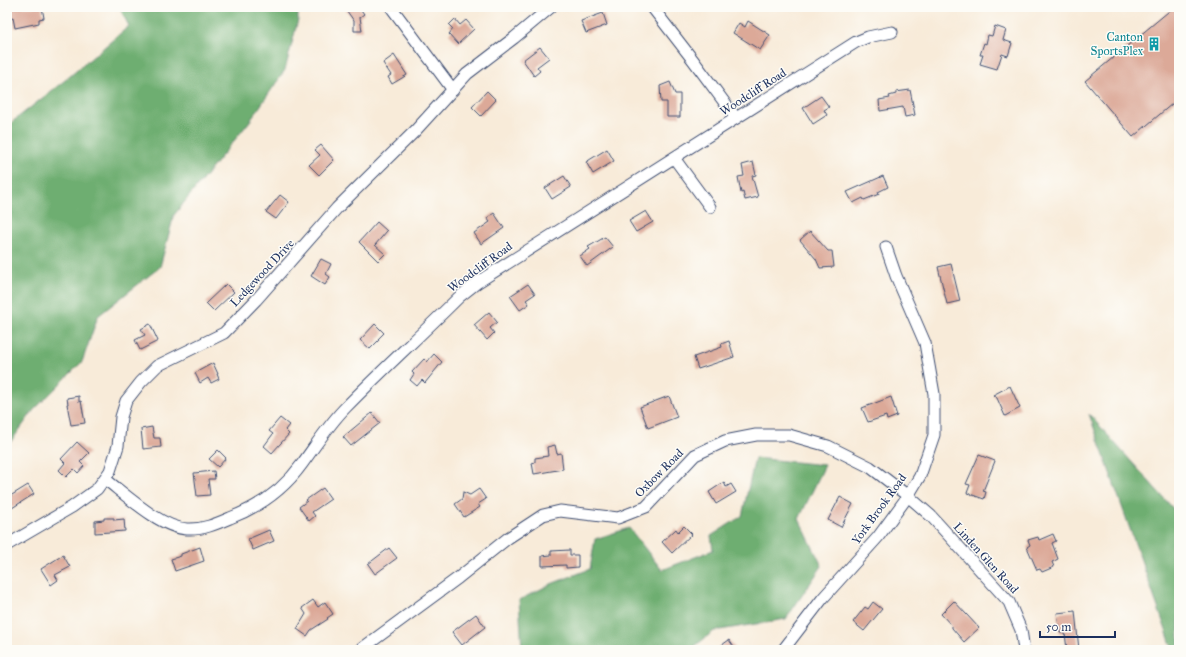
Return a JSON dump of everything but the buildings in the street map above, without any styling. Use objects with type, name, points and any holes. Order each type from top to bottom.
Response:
[{"type":"street","points":[[391,7],[453,90]]},
{"type":"street","name":"Ledgewood Drive","points":[[7,545],[72,507],[97,490],[110,471],[118,446],[120,417],[126,401],[157,366],[224,333],[256,300],[338,208],[415,131],[467,74],[551,7]]},
{"type":"street","points":[[652,7],[736,118]]},
{"type":"street","name":"Woodcliff Road","points":[[105,479],[154,517],[171,525],[186,529],[209,527],[241,514],[266,500],[284,485],[301,466],[322,435],[344,408],[459,297],[499,267],[856,42],[868,37],[892,32]]},
{"type":"street","points":[[674,158],[710,207]]},
{"type":"street","name":"York Brook Road","points":[[783,650],[823,598],[878,537],[908,496],[920,476],[934,435],[934,394],[925,343],[896,276],[886,247]]},
{"type":"street","name":"Oxbow Road","points":[[360,650],[458,578],[508,538],[543,515],[560,511],[618,518],[646,507],[695,455],[725,441],[756,435],[789,435],[828,446],[870,467],[908,496]]},
{"type":"street","name":"Linden Glen Road","points":[[908,496],[931,516],[1009,602],[1021,630],[1024,650]]},
{"type":"green space","points":[[119,7],[298,7],[298,20],[285,70],[250,121],[174,215],[160,267],[98,316],[82,362],[33,411],[7,447],[7,126],[69,77],[129,26]]},
{"type":"green space","points":[[1089,414],[1179,515],[1179,650],[1173,650]]},
{"type":"green space","points":[[755,458],[825,465],[799,519],[822,566],[786,619],[714,631],[690,650],[522,650],[519,600],[551,584],[590,569],[595,539],[629,528],[662,570],[713,550],[711,536],[742,516]]},
{"type":"place","name":"Canton SportsPlex","points":[[1154,44]]}]
